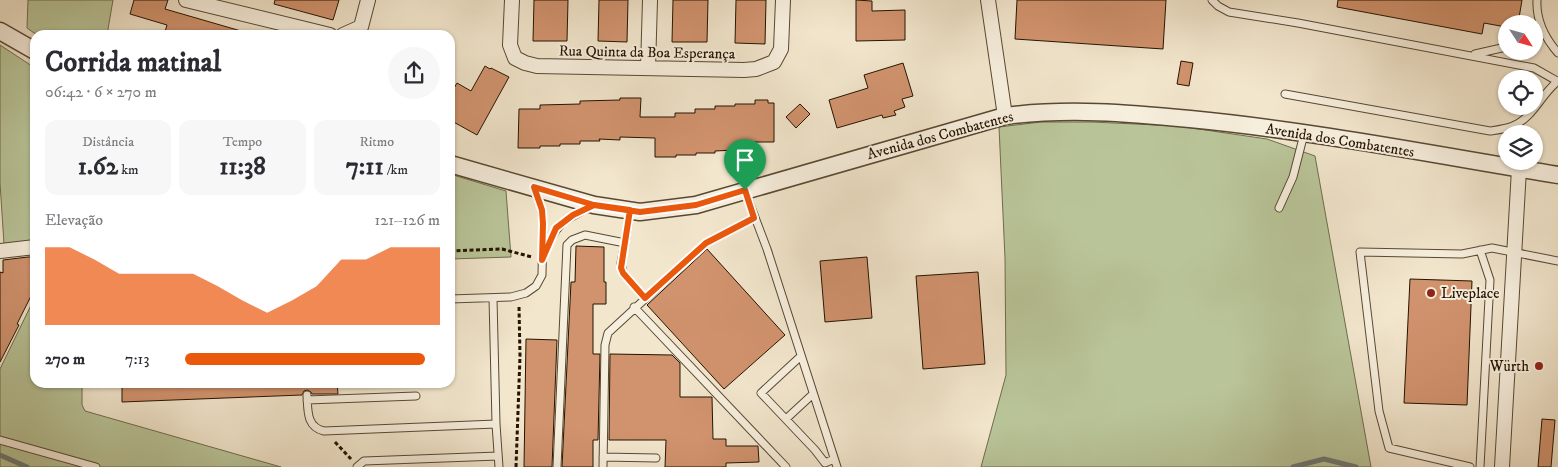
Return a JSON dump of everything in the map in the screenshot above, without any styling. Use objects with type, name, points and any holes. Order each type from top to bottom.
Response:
[{"type":"street","points":[[186,0],[309,30]]},
{"type":"street","points":[[355,30],[360,28],[368,0]]},
{"type":"street","name":"Rua Quinta da Boa Esperança","points":[[512,0],[510,45],[515,58],[525,63],[537,66],[744,70],[756,69],[774,62],[781,49],[783,0]]},
{"type":"street","points":[[648,68],[650,0]]},
{"type":"street","points":[[988,0],[1005,116]]},
{"type":"street","points":[[0,31],[30,48]]},
{"type":"street","name":"Avenida dos Combatentes","points":[[455,165],[594,205],[640,212],[696,205],[1005,116],[1063,111],[1126,114],[1234,124],[1498,166]]},
{"type":"street","points":[[1502,467],[1519,170]]},
{"type":"street","name":"Avenida dos Combatentes","points":[[1526,170],[1558,175]]},
{"type":"street","points":[[0,251],[30,248]]},
{"type":"lane","points":[[1212,0],[1229,12],[1298,23],[1534,68],[1557,81],[1531,113],[1522,120],[1513,126],[1490,131],[1285,94]]},
{"type":"lane","points":[[1537,0],[1538,15]]},
{"type":"lane","points":[[1543,30],[1558,53]]},
{"type":"lane","points":[[1467,55],[1482,54],[1498,49]]},
{"type":"lane","points":[[1279,208],[1293,178],[1304,134]]},
{"type":"lane","points":[[455,299],[519,296],[536,286],[542,275],[543,224],[542,210],[534,187]]},
{"type":"lane","points":[[745,190],[767,249],[837,467]]},
{"type":"lane","points":[[542,260],[556,228],[573,215],[594,205]]},
{"type":"lane","points":[[630,210],[621,263],[623,273],[645,298]]},
{"type":"lane","points":[[603,467],[606,339],[608,333],[706,243],[754,218]]},
{"type":"lane","points":[[557,467],[568,246],[572,240],[584,235],[625,243]]},
{"type":"lane","points":[[1470,467],[1389,448],[1379,411],[1360,252],[1462,254],[1492,248],[1558,261]]},
{"type":"lane","points":[[1480,250],[1490,280],[1480,467]]},
{"type":"lane","points":[[493,298],[499,467]]},
{"type":"lane","points":[[634,308],[786,467]]},
{"type":"lane","points":[[801,356],[762,393],[825,463],[834,459]]},
{"type":"lane","points":[[786,419],[813,394]]},
{"type":"lane","points":[[416,396],[307,397],[308,418],[312,426],[318,430],[496,424]]},
{"type":"lane","points":[[0,440],[96,467]]},
{"type":"lane","points":[[357,466],[364,461],[498,456]]},
{"type":"lane","points":[[604,457],[656,458]]},
{"type":"path","points":[[455,251],[502,249],[542,260]]},
{"type":"path","points":[[516,467],[520,356],[519,296]]},
{"type":"path","points":[[324,430],[357,466]]},
{"type":"green space","points":[[28,0],[113,0],[108,30],[30,30],[27,28]]},
{"type":"green space","points":[[0,45],[30,65],[30,241],[4,244],[0,183]]},
{"type":"green space","points":[[1041,122],[1178,126],[1267,139],[1315,156],[1371,467],[981,467],[1006,375],[1005,258],[999,127]]},
{"type":"green space","points":[[455,176],[506,191],[511,257],[455,259]]},
{"type":"green space","points":[[30,307],[30,388],[82,388],[82,405],[85,411],[281,467],[0,467],[0,369]]},
{"type":"building","points":[[134,0],[168,0],[165,9],[238,30],[166,30],[167,25],[130,14]]},
{"type":"building","points":[[275,0],[339,0],[333,20],[274,4]]},
{"type":"building","points":[[534,0],[568,0],[567,41],[533,41]]},
{"type":"building","points":[[599,0],[628,0],[627,42],[598,41]]},
{"type":"building","points":[[673,0],[708,0],[707,42],[672,42]]},
{"type":"building","points":[[736,0],[766,0],[765,44],[735,43]]},
{"type":"building","points":[[856,0],[872,1],[872,11],[905,10],[905,40],[856,41]]},
{"type":"building","points":[[1017,0],[1166,0],[1163,49],[1015,39]]},
{"type":"building","points":[[1338,0],[1522,0],[1520,15],[1498,15],[1498,26],[1484,23],[1482,34],[1337,7]]},
{"type":"building","points":[[1181,61],[1193,63],[1189,86],[1177,84]]},
{"type":"building","points":[[903,63],[913,96],[902,99],[905,107],[894,111],[896,115],[883,118],[882,115],[837,128],[829,100],[868,88],[864,75]]},
{"type":"building","points":[[485,66],[509,77],[477,135],[455,123],[455,86],[457,83],[471,91]]},
{"type":"building","points":[[620,98],[641,98],[640,117],[675,117],[675,113],[695,113],[695,109],[715,109],[715,106],[755,104],[755,100],[768,100],[768,103],[774,103],[774,142],[755,142],[755,148],[735,148],[735,150],[715,151],[715,153],[676,155],[676,157],[655,157],[655,138],[620,137],[620,140],[599,139],[600,141],[580,141],[580,144],[518,148],[519,109],[540,109],[540,105],[580,104],[580,101],[620,100]]},
{"type":"building","points":[[800,104],[810,114],[796,128],[786,117]]},
{"type":"building","points":[[576,246],[604,247],[606,304],[593,304],[593,354],[600,354],[598,440],[593,440],[593,467],[562,467],[571,282],[575,282]]},
{"type":"building","points":[[707,249],[785,335],[724,389],[647,305]]},
{"type":"building","points":[[30,257],[30,298],[0,362],[0,272],[3,273],[3,260]]},
{"type":"building","points":[[867,257],[872,318],[825,322],[820,261]]},
{"type":"building","points":[[978,272],[985,364],[923,369],[916,276]]},
{"type":"building","points":[[1410,279],[1472,281],[1467,405],[1404,403]]},
{"type":"building","points":[[526,339],[557,340],[552,467],[524,467]]},
{"type":"building","points":[[610,354],[672,355],[680,363],[680,397],[712,397],[713,439],[726,439],[726,446],[758,446],[759,462],[726,463],[726,467],[665,467],[666,440],[609,440]]},
{"type":"building","points":[[122,388],[338,388],[338,394],[312,394],[307,390],[302,395],[122,402]]},
{"type":"building","points":[[1542,419],[1555,420],[1551,467],[1538,467]]},
{"type":"waterway","points":[[0,455],[27,467]]},
{"type":"waterway","points":[[1293,467],[1324,459],[1356,467]]},
{"type":"place","name":"Liveplace","points":[[1431,293]]},
{"type":"place","name":"Würth","points":[[1539,366]]},
{"type":"route","points":[[745,190],[696,205],[640,212],[630,210],[594,205],[534,187],[542,210],[542,260],[556,228],[573,215],[594,205],[630,210],[621,268],[623,273],[645,298],[699,248],[713,238],[754,218],[745,190]]}]
